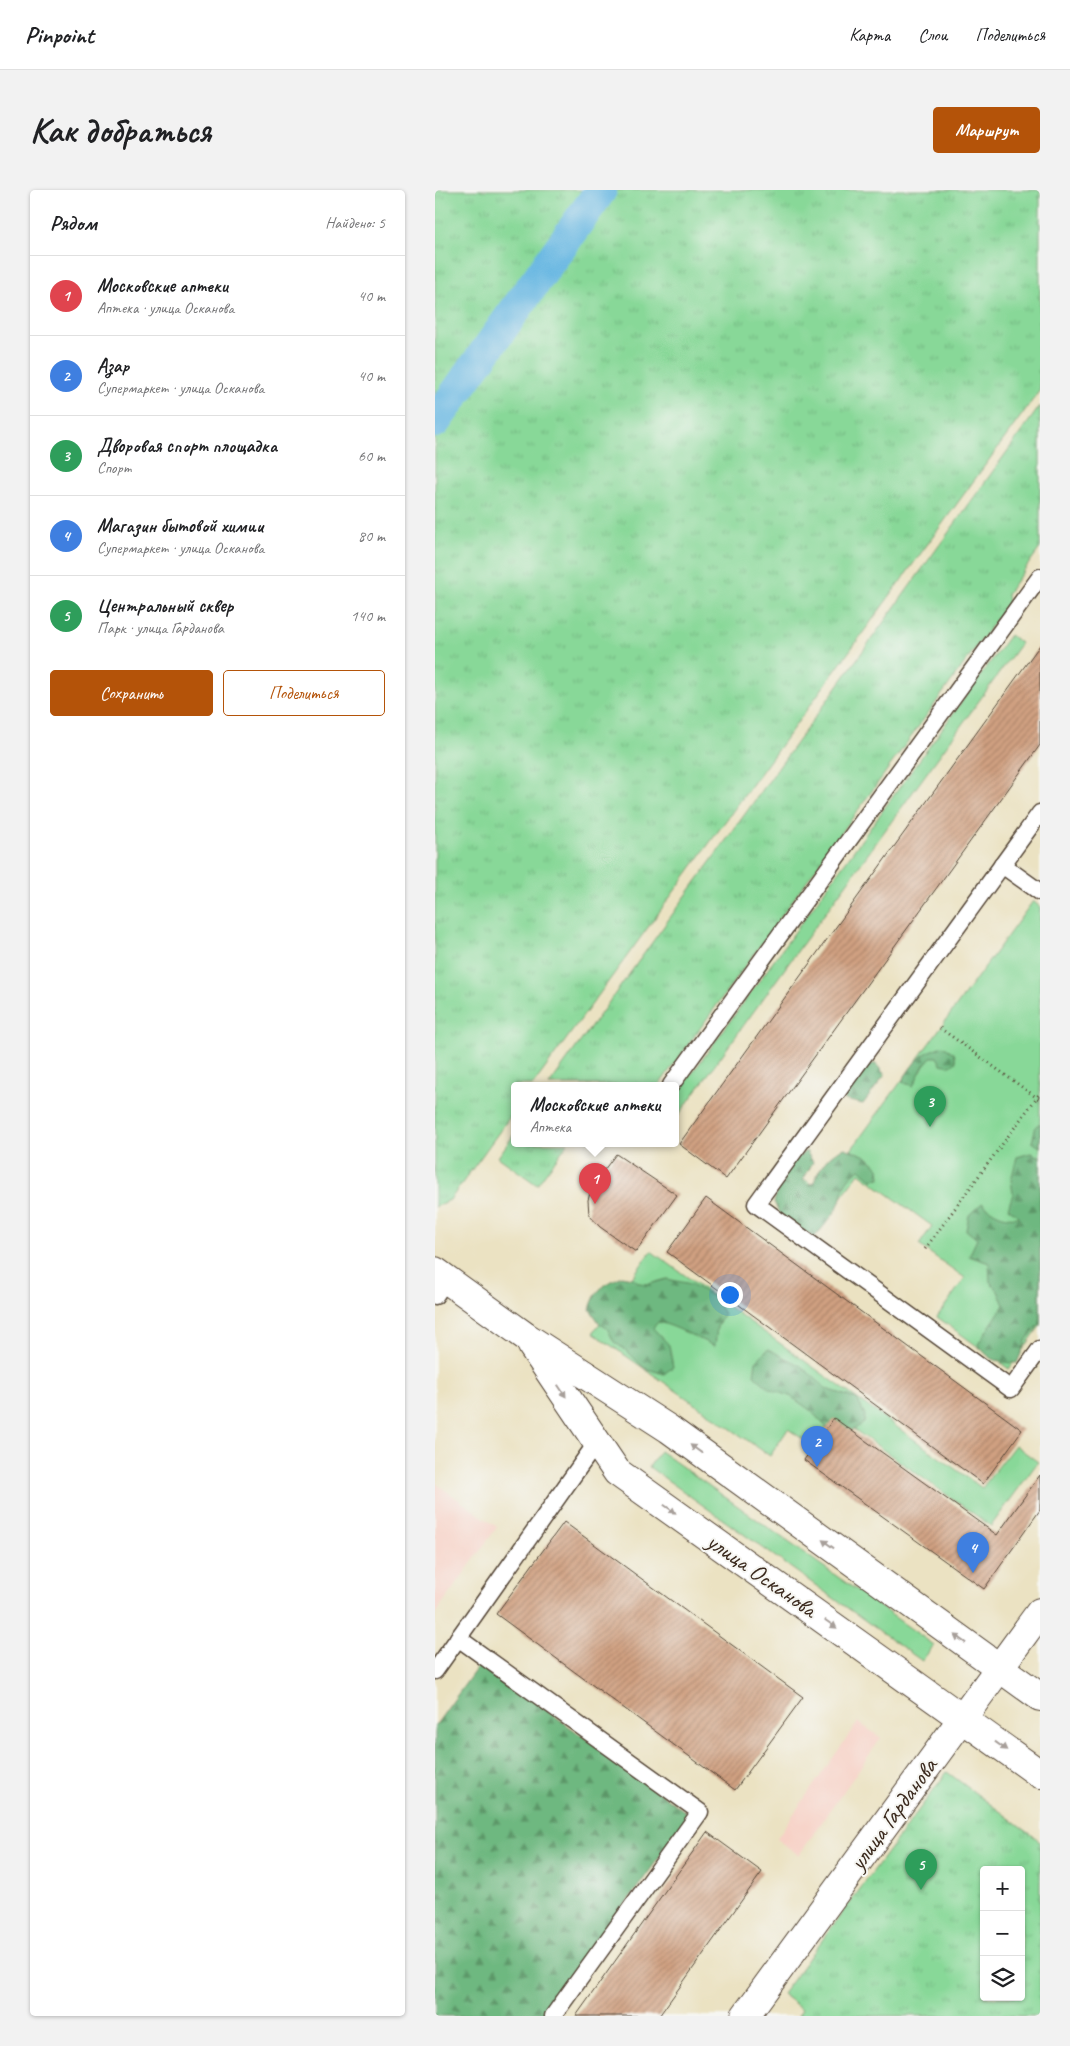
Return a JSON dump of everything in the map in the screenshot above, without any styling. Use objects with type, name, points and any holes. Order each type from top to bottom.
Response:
[{"type":"street","name":"улица Осканова","points":[[439,1282],[669,1430],[1040,1697]]},
{"type":"street","name":"улица Осканова","points":[[525,1336],[617,1472],[1040,1774]]},
{"type":"street","name":"улица Гарданова","points":[[745,2016],[1040,1612]]},
{"type":"lane","points":[[673,1082],[1040,577]]},
{"type":"lane","points":[[1040,813],[756,1204],[1011,1389],[1040,1349]]},
{"type":"lane","points":[[1002,865],[1040,892]]},
{"type":"lane","points":[[435,1671],[597,1442]]},
{"type":"lane","points":[[458,1638],[700,1812],[553,2016]]},
{"type":"path","points":[[940,1028],[1038,1099]]},
{"type":"path","points":[[925,1249],[1038,1099],[1040,1092]]},
{"type":"shaded area","points":[[435,1483],[497,1527],[435,1614]]},
{"type":"shaded area","points":[[858,1722],[881,1738],[799,1855],[776,1839]]},
{"type":"green space","points":[[435,190],[1040,190],[1040,390],[535,1082],[511,1082],[511,1116],[450,1200],[435,1207]]},
{"type":"green space","points":[[1040,406],[1040,548],[1007,594],[1008,603],[661,1082],[551,1082]]},
{"type":"green space","points":[[1010,635],[1021,643],[679,1114],[679,1091]]},
{"type":"green space","points":[[1033,901],[1040,907],[1040,1326],[1009,1369],[937,1317],[965,1278],[919,1245],[932,1226],[859,1173],[818,1229],[798,1175],[821,1191]]},
{"type":"green space","points":[[943,1046],[954,1053],[956,1062],[951,1066],[941,1064],[937,1057],[931,1057],[924,1065],[913,1086],[902,1082],[918,1059],[929,1051]]},
{"type":"green space","points":[[865,1064],[876,1064],[885,1075],[863,1104],[845,1100],[844,1093]]},
{"type":"green space","points":[[1040,1123],[1040,1147],[1032,1142],[1036,1126]]},
{"type":"green space","points":[[511,1139],[511,1147],[565,1147],[537,1185],[498,1157]]},
{"type":"green space","points":[[845,1148],[866,1156],[879,1168],[880,1178],[871,1179],[860,1169],[853,1175],[845,1185],[838,1207],[814,1238],[780,1215],[774,1202],[784,1168],[806,1151],[813,1162],[803,1180],[807,1185],[814,1183],[825,1161],[834,1153]]},
{"type":"green space","points":[[1031,1153],[1040,1157],[1040,1324],[1027,1339],[1017,1363],[1004,1362],[994,1360],[978,1344],[1004,1305],[997,1289],[990,1282],[989,1263],[969,1256],[977,1239],[966,1230],[969,1215],[982,1203],[999,1215],[1020,1217],[1008,1208],[1013,1194],[1011,1180],[1017,1157]]},
{"type":"green space","points":[[651,1251],[982,1488],[1015,1445],[1038,1462],[991,1526],[835,1416],[812,1445],[788,1429],[770,1456],[593,1333]]},
{"type":"green space","points":[[621,1276],[633,1278],[639,1283],[649,1284],[667,1279],[691,1284],[714,1297],[724,1314],[717,1327],[715,1346],[658,1322],[653,1328],[669,1345],[673,1367],[664,1374],[644,1368],[627,1351],[614,1342],[607,1328],[600,1324],[590,1309],[595,1296],[601,1288]]},
{"type":"green space","points":[[768,1349],[801,1366],[827,1389],[857,1399],[865,1415],[864,1423],[846,1434],[826,1427],[810,1410],[790,1396],[770,1389],[754,1375],[756,1361]]},
{"type":"green space","points":[[660,1451],[934,1645],[922,1661],[649,1467]]},
{"type":"green space","points":[[481,1662],[690,1815],[544,2016],[435,2016],[435,1726]]},
{"type":"green space","points":[[947,1772],[1040,1841],[1040,2016],[798,2016],[802,2009],[782,1994]]},
{"type":"building","points":[[1040,645],[1040,745],[726,1179],[679,1144]]},
{"type":"building","points":[[616,1154],[677,1195],[636,1252],[600,1227],[589,1215],[588,1200],[592,1186]]},
{"type":"building","points":[[706,1198],[1022,1430],[983,1484],[667,1252]]},
{"type":"building","points":[[834,1418],[997,1535],[1040,1475],[1040,1510],[984,1589],[804,1460]]},
{"type":"building","points":[[564,1522],[803,1697],[735,1790],[496,1614]]},
{"type":"building","points":[[707,1832],[762,1872],[659,2016],[576,2016]]},
{"type":"waterway","points":[[435,422],[601,190]]},
{"type":"place","name":"Дворовая спорт площадка","points":[[930,1127]]},
{"type":"place","name":"Московские аптеки","points":[[595,1204]]},
{"type":"place","name":"Азар","points":[[817,1467]]},
{"type":"place","name":"Магазин бытовой химии","points":[[973,1573]]},
{"type":"place","name":"Центральный сквер","points":[[921,1890]]}]
